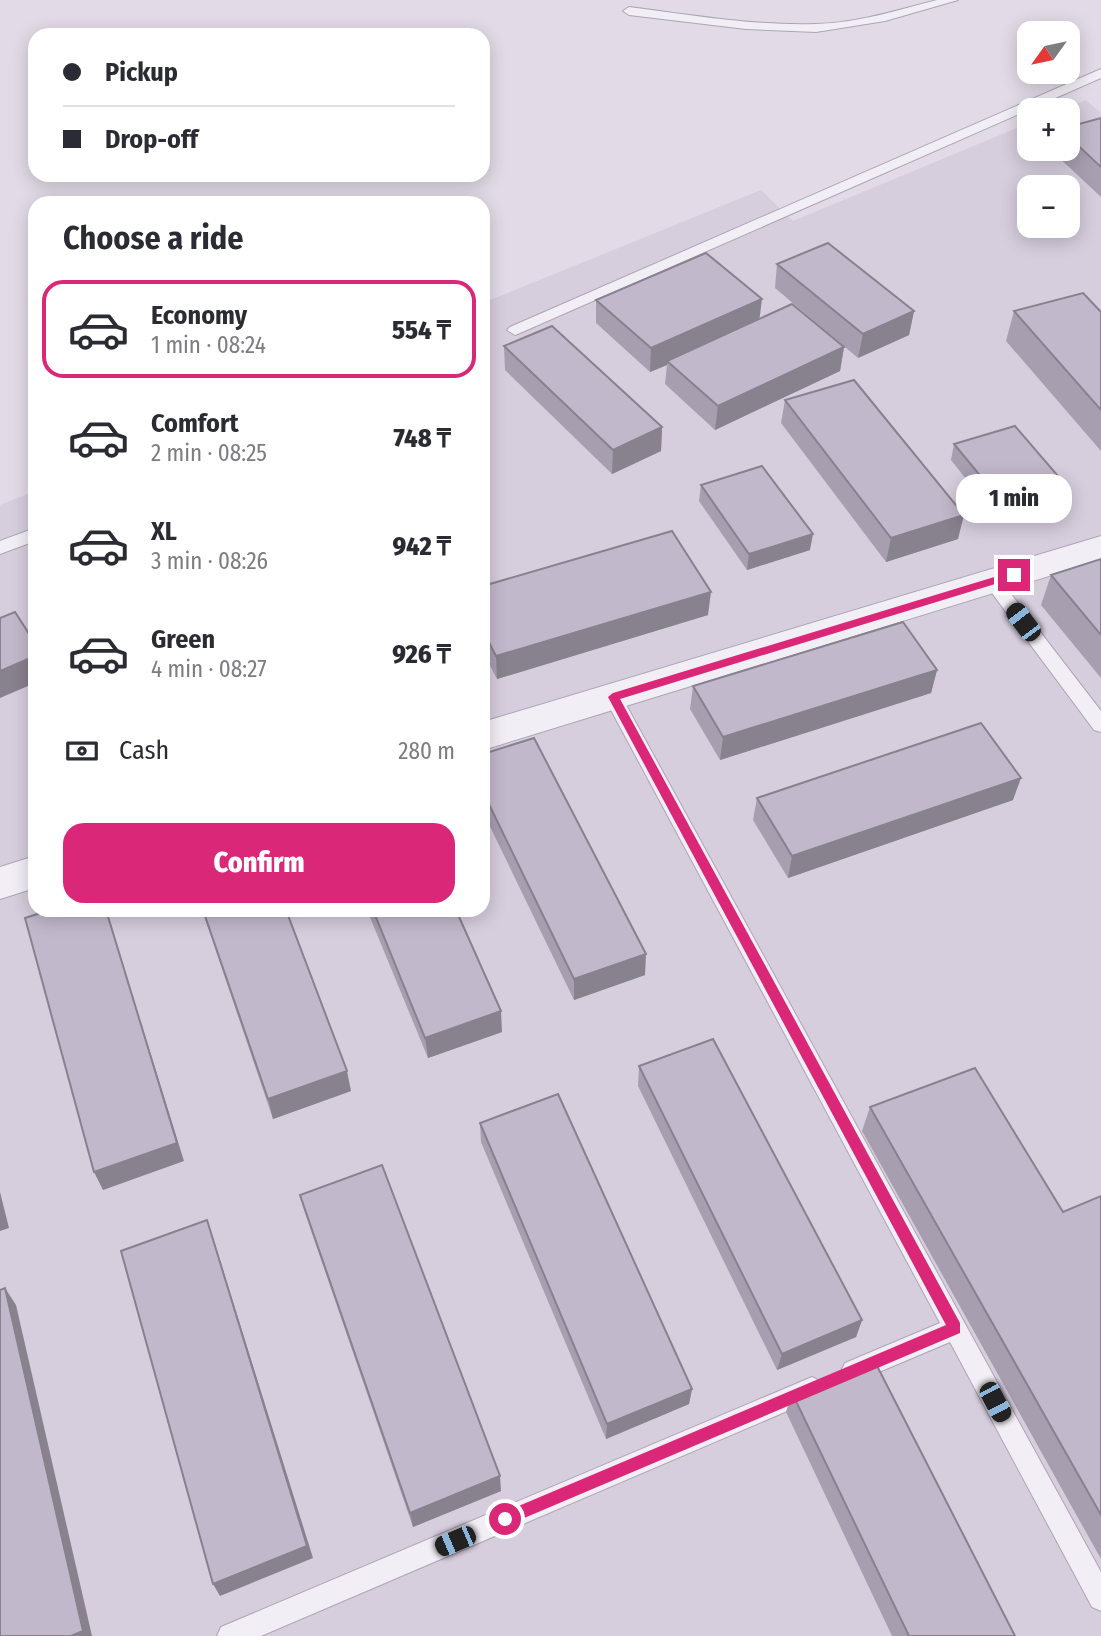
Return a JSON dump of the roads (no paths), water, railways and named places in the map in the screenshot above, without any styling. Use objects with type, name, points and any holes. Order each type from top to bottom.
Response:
[{"type":"street","points":[[490,734],[1101,548]]},
{"type":"street","points":[[0,883],[28,875]]},
{"type":"lane","points":[[629,11],[768,26],[817,28],[866,22],[952,0]]},
{"type":"lane","points":[[515,330],[1101,73]]},
{"type":"lane","points":[[0,548],[28,537]]},
{"type":"lane","points":[[992,582],[1101,725]]},
{"type":"lane","points":[[613,697],[1101,1598]]},
{"type":"lane","points":[[230,1636],[955,1328]]}]
